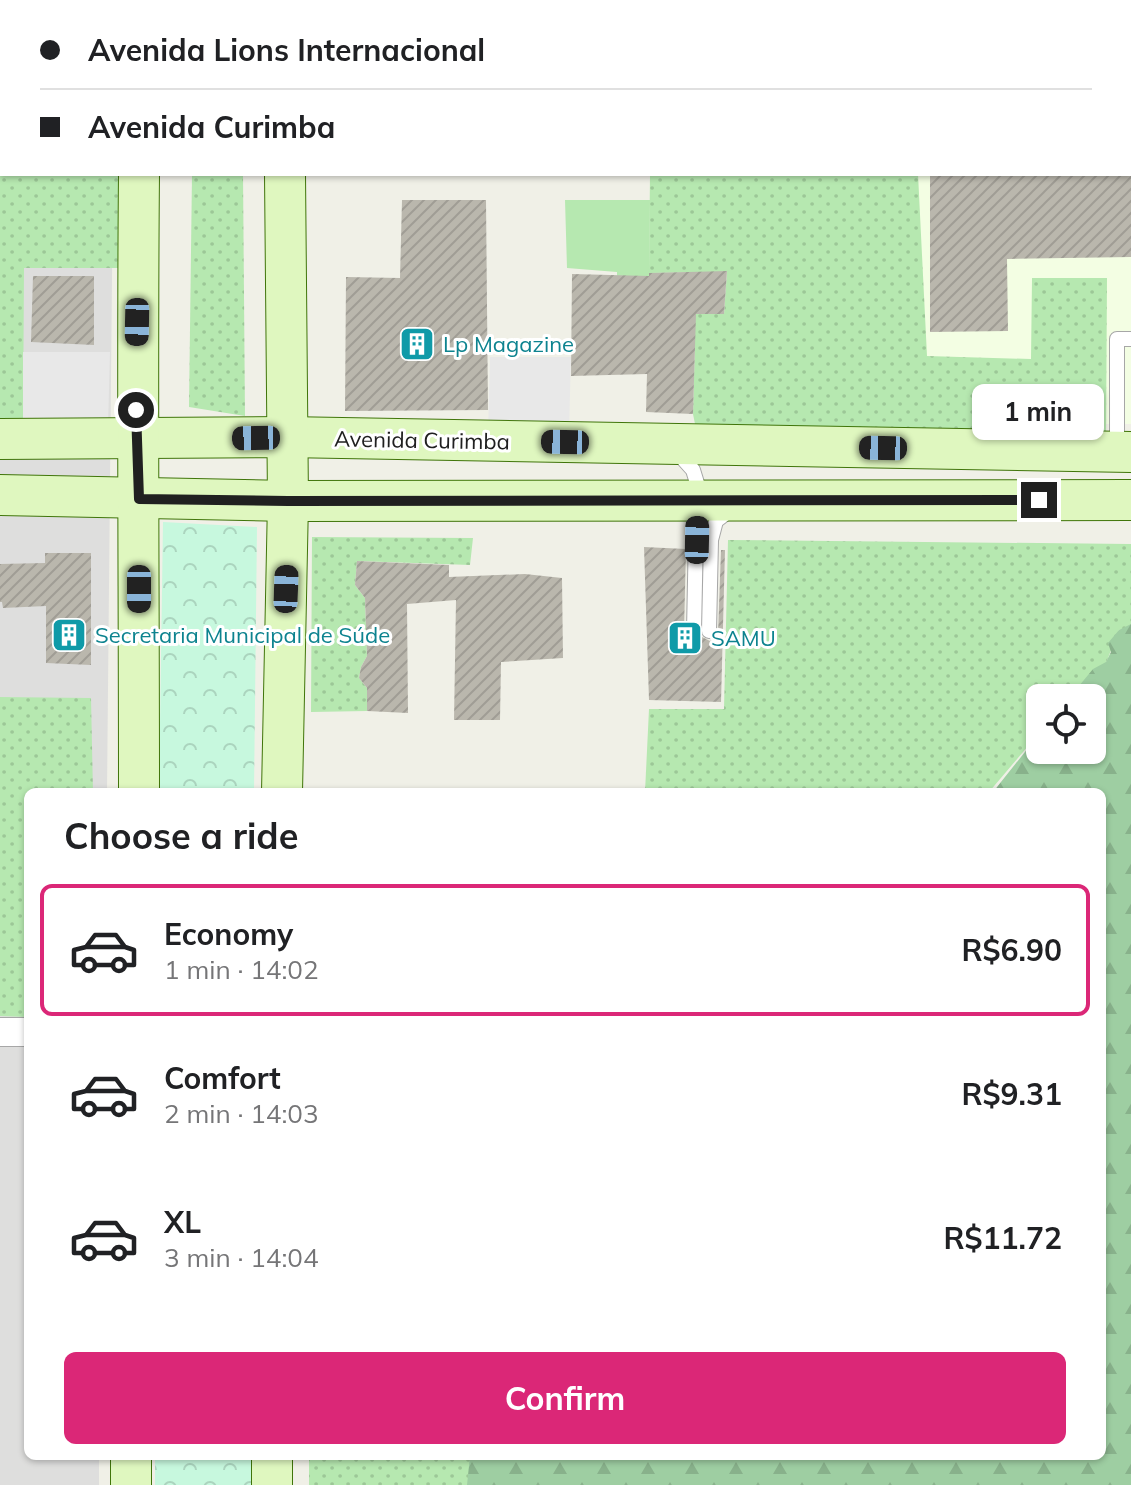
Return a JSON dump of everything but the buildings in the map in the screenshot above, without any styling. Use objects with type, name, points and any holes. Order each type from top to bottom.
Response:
[{"type":"street","points":[[139,176],[136,440],[139,499],[139,788]]},
{"type":"street","points":[[282,788],[288,501],[285,176]]},
{"type":"street","name":"Avenida Curimba","points":[[0,439],[286,437],[1124,452]]},
{"type":"street","points":[[0,495],[288,501],[1131,500]]},
{"type":"street","points":[[0,1032],[24,1032]]},
{"type":"street","points":[[131,1460],[131,1485]]},
{"type":"street","points":[[272,1460],[272,1485]]},
{"type":"lane","points":[[1124,452],[1117,339],[1131,339]]},
{"type":"lane","points":[[658,444],[686,459],[697,483],[702,631],[711,540],[716,521],[736,507],[763,501]]},
{"type":"shaded area","points":[[0,176],[113,176],[107,788],[24,788],[24,1460],[99,1460],[99,1485],[0,1485]]},
{"type":"shaded area","points":[[889,176],[1131,176],[1131,424],[887,424]]},
{"type":"shaded area","points":[[23,352],[110,352],[108,427],[23,426]]},
{"type":"shaded area","points":[[490,357],[571,357],[569,433],[488,433]]},
{"type":"green space","points":[[0,176],[119,176],[119,268],[24,268],[23,426],[0,426]]},
{"type":"green space","points":[[192,176],[243,176],[245,416],[189,407]]},
{"type":"green space","points":[[650,176],[918,176],[927,356],[1031,359],[1032,278],[1107,278],[1106,438],[696,429],[693,414],[695,341],[649,301],[697,307],[697,314],[724,314],[727,272],[649,273]]},
{"type":"green space","points":[[565,200],[650,200],[649,294],[617,295],[617,272],[567,268]]},
{"type":"green space","points":[[163,522],[257,527],[254,788],[159,788]]},
{"type":"green space","points":[[312,537],[473,538],[470,565],[357,561],[355,585],[365,598],[367,656],[359,678],[367,688],[367,711],[311,712]]},
{"type":"green space","points":[[728,540],[1131,544],[1131,628],[1119,630],[1106,663],[1084,684],[1026,684],[1026,748],[992,788],[645,788],[649,709],[724,709]]},
{"type":"green space","points":[[1131,624],[1131,1485],[467,1485],[470,1460],[1106,1460],[1106,788],[996,788],[1026,751],[1026,764],[1106,764],[1106,684],[1081,684],[1093,669],[1106,662],[1111,652],[1108,643],[1119,630]]},
{"type":"green space","points":[[0,697],[91,698],[93,788],[24,788],[24,1017],[0,1016]]},
{"type":"green space","points":[[155,1460],[251,1460],[251,1485],[155,1485]]},
{"type":"green space","points":[[309,1460],[497,1460],[491,1485],[309,1485]]},
{"type":"place","name":"Lp Magazine","points":[[417,344]]},
{"type":"place","name":"Secretaria Municipal de Súde","points":[[69,635]]},
{"type":"place","name":"SAMU","points":[[685,638]]},
{"type":"route","points":[[136,410],[139,499],[1039,500]]}]
